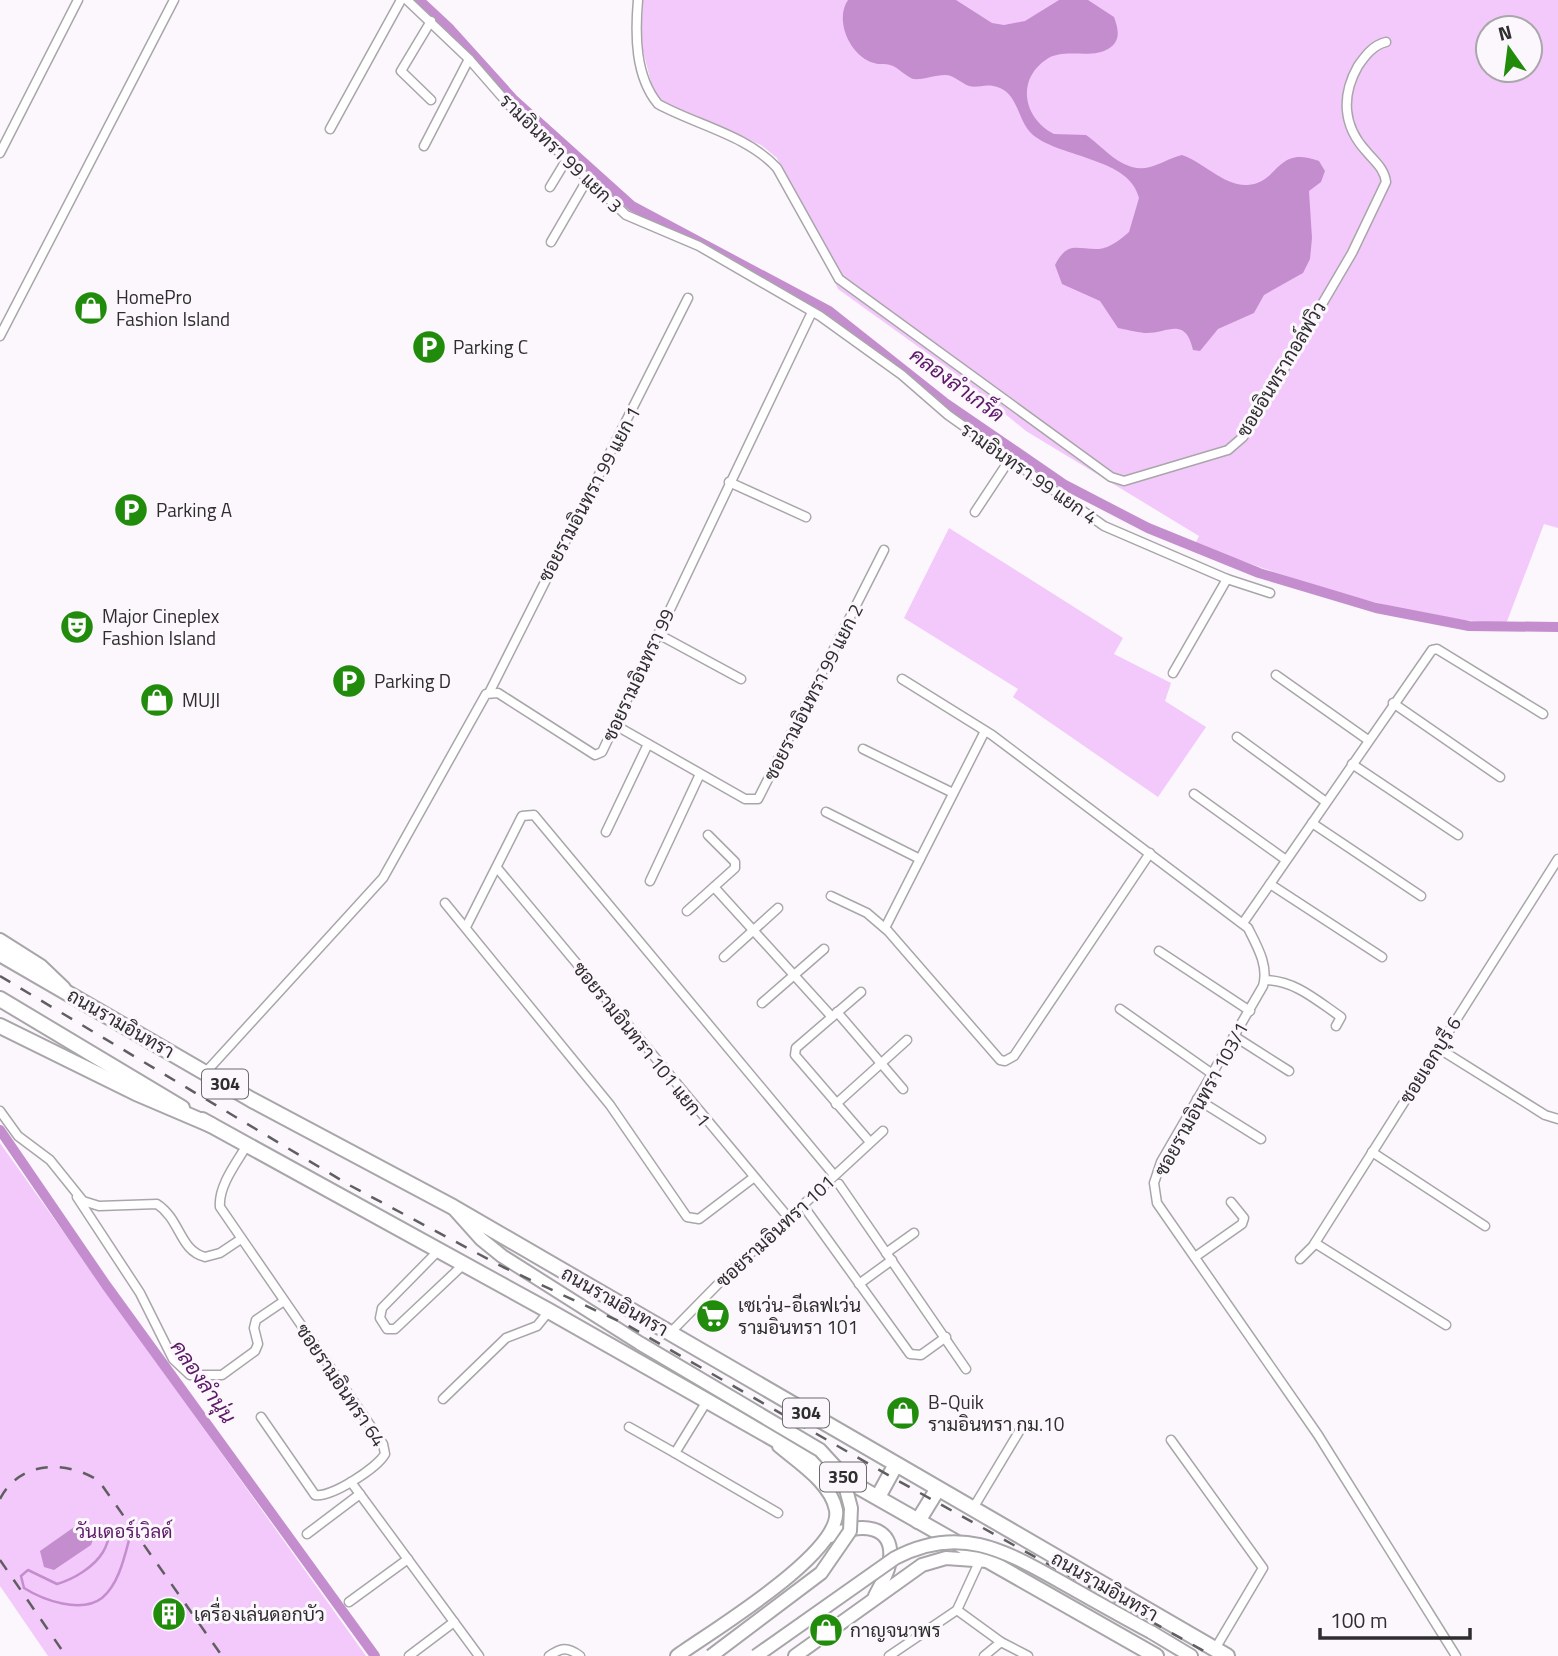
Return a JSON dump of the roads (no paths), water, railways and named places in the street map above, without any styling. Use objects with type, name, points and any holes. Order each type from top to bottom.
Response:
[{"type":"highway","name":"ถนนรามอินทรา","points":[[0,954],[205,1073],[453,1207],[1221,1653]]},
{"type":"highway","name":"ถนนรามอินทรา","points":[[4,1002],[211,1125],[549,1311],[1156,1656]]},
{"type":"highway","points":[[0,1026],[136,1093],[211,1125]]},
{"type":"highway","points":[[878,1497],[895,1466]]},
{"type":"highway","points":[[918,1521],[937,1490]]},
{"type":"highway","points":[[1015,1577],[1019,1561],[1041,1550]]},
{"type":"main road","points":[[0,940],[41,966],[69,993]]},
{"type":"main road","name":"350","points":[[453,1207],[471,1229],[502,1256],[641,1344],[820,1450],[842,1474],[852,1508],[850,1531],[821,1573],[711,1656]]},
{"type":"main road","name":"350","points":[[766,1434],[822,1484],[830,1496],[836,1510],[830,1536]]},
{"type":"main road","points":[[677,1656],[800,1568],[830,1536],[857,1527],[868,1527],[882,1534],[890,1547],[889,1566],[875,1597]]},
{"type":"main road","points":[[757,1656],[895,1558],[911,1549],[947,1542],[980,1544],[1012,1555],[1191,1656]]},
{"type":"main road","points":[[795,1656],[908,1573],[934,1560],[946,1558],[985,1561]]},
{"type":"street","points":[[0,153],[78,0]]},
{"type":"street","points":[[0,336],[174,0]]},
{"type":"street","points":[[330,129],[401,0]]},
{"type":"street","name":"รามอินทรา 99 แยก 3","points":[[407,0],[469,59],[510,106],[626,215],[699,246],[812,312]]},
{"type":"street","name":"ซอยอินทรากอล์ฟวิว","points":[[638,0],[637,50],[650,94],[658,104],[746,144],[768,158],[777,168],[839,279],[932,344],[1043,430],[1111,477],[1124,481],[1228,450],[1243,437],[1253,422],[1352,253],[1386,182],[1384,171],[1353,135],[1347,123],[1346,106],[1353,75],[1377,44],[1386,42]]},
{"type":"street","points":[[431,22],[401,71],[431,100]]},
{"type":"street","points":[[424,146],[469,59]]},
{"type":"street","points":[[550,187],[568,159]]},
{"type":"street","points":[[551,242],[587,180]]},
{"type":"street","name":"ซอยรามอินทรา 99 แยก 1","points":[[490,691],[688,298]]},
{"type":"street","name":"รามอินทรา 99 แยก 4","points":[[812,312],[1104,526],[1227,579],[1270,593]]},
{"type":"street","name":"ซอยรามอินทรา 99","points":[[490,691],[506,697],[595,755],[602,752],[812,312]]},
{"type":"street","points":[[975,512],[1010,459]]},
{"type":"street","points":[[729,482],[806,517]]},
{"type":"street","name":"ซอยรามอินทรา 99 แยก 2","points":[[615,725],[745,799],[758,799],[884,550]]},
{"type":"street","points":[[1173,673],[1227,579]]},
{"type":"street","points":[[658,634],[741,679]]},
{"type":"street","points":[[1243,923],[1428,654],[1437,649],[1543,714]]},
{"type":"street","points":[[1276,675],[1368,740]]},
{"type":"street","points":[[902,680],[985,731],[1243,923],[1248,928],[1262,960],[1265,981],[1284,981],[1304,991],[1341,1017],[1336,1026]]},
{"type":"street","points":[[205,1073],[383,878],[490,691]]},
{"type":"street","points":[[1393,704],[1500,776]]},
{"type":"street","points":[[885,928],[985,731]]},
{"type":"street","points":[[1237,737],[1326,802]]},
{"type":"street","points":[[606,832],[648,744]]},
{"type":"street","points":[[863,749],[953,793]]},
{"type":"street","points":[[1352,764],[1458,835]]},
{"type":"street","points":[[650,881],[700,774]]},
{"type":"street","points":[[1194,794],[1286,860]]},
{"type":"street","points":[[826,812],[920,859]]},
{"type":"street","points":[[466,927],[498,869],[522,816],[528,813],[534,816],[834,1175]]},
{"type":"street","points":[[1312,823],[1421,896]]},
{"type":"street","points":[[688,911],[736,864],[708,835]]},
{"type":"street","points":[[831,896],[867,913],[885,928],[1000,1060],[1009,1060],[1150,853]]},
{"type":"street","name":"ซอยเอกบุรี 6","points":[[1300,1259],[1315,1243],[1558,859]]},
{"type":"street","name":"ซอยรามอินทรา 101 แยก 1","points":[[498,869],[752,1178],[788,1217]]},
{"type":"street","points":[[1270,884],[1382,957]]},
{"type":"street","points":[[714,887],[903,1089]]},
{"type":"street","points":[[445,903],[610,1105],[687,1217],[699,1219],[752,1178]]},
{"type":"street","points":[[724,957],[778,908]]},
{"type":"street","points":[[762,1003],[824,949]]},
{"type":"street","points":[[1159,951],[1250,1011]]},
{"type":"street","name":"ซอยรามอินทรา 103/1","points":[[1265,981],[1161,1162],[1154,1183],[1162,1211],[1258,1344],[1456,1656]]},
{"type":"street","points":[[861,992],[796,1048],[795,1055],[870,1142]]},
{"type":"street","points":[[1120,1009],[1212,1073]]},
{"type":"street","points":[[1234,1036],[1289,1071]]},
{"type":"street","points":[[836,1104],[907,1040]]},
{"type":"street","points":[[1438,1048],[1545,1115],[1558,1119]]},
{"type":"street","points":[[1197,1099],[1261,1139]]},
{"type":"street","points":[[0,1111],[18,1136],[50,1160],[78,1197],[140,1293],[173,1359],[190,1375],[222,1375],[255,1351],[258,1344],[254,1328],[256,1320],[284,1301]]},
{"type":"street","name":"ซอยรามอินทรา 101","points":[[670,1333],[788,1217],[883,1131]]},
{"type":"street","name":"ซอยรามอินทรา 64","points":[[247,1145],[232,1170],[219,1201],[241,1239],[385,1448],[383,1459],[351,1482],[326,1495],[315,1495],[261,1417]]},
{"type":"street","points":[[1372,1153],[1485,1226]]},
{"type":"street","points":[[839,1184],[966,1369]]},
{"type":"street","points":[[78,1197],[99,1206],[157,1204],[173,1217],[186,1246],[198,1255],[213,1256],[241,1239]]},
{"type":"street","points":[[1195,1257],[1242,1224],[1244,1217],[1231,1202]]},
{"type":"street","points":[[807,1211],[910,1354],[921,1354],[946,1337]]},
{"type":"street","points":[[859,1283],[914,1233]]},
{"type":"street","points":[[1315,1243],[1446,1325]]},
{"type":"street","points":[[439,1250],[382,1308],[380,1318],[387,1329],[395,1329],[464,1264]]},
{"type":"street","points":[[443,1399],[506,1338],[537,1326],[549,1311]]},
{"type":"street","points":[[675,1453],[707,1401]]},
{"type":"street","points":[[629,1427],[778,1513]]},
{"type":"street","points":[[972,1510],[1020,1430]]},
{"type":"street","points":[[1171,1440],[1263,1568],[1221,1653]]},
{"type":"street","points":[[351,1482],[479,1656]]},
{"type":"street","points":[[307,1534],[360,1494]]},
{"type":"street","points":[[349,1602],[408,1559]]},
{"type":"street","points":[[888,1656],[957,1610],[985,1561]]},
{"type":"street","points":[[957,1610],[1001,1642],[1028,1656]]},
{"type":"street","points":[[408,1656],[454,1622]]},
{"type":"street","points":[[984,1656],[995,1653],[1001,1642]]},
{"type":"street","points":[[549,1656],[561,1648],[568,1648],[580,1656]]},
{"type":"waterway","name":"คลองลำเกร็ด","points":[[419,0],[450,29],[514,100],[632,206],[829,311],[944,402],[1065,485],[1148,528],[1259,573],[1376,608],[1469,626],[1558,627]]},
{"type":"waterway","name":"คลองลำนุ่น","points":[[0,1130],[106,1285],[375,1656]]},
{"type":"waterway","points":[[117,1528],[124,1530],[129,1540],[116,1579],[102,1598],[84,1605],[62,1604],[24,1588],[21,1576],[28,1570],[57,1584],[83,1572],[99,1557],[111,1533],[117,1528]]},
{"type":"railway","points":[[0,976],[351,1186],[503,1267],[627,1325],[895,1479],[1213,1656]]},
{"type":"railway","points":[[0,1499],[19,1477],[45,1468],[73,1469],[99,1481],[222,1656]]},
{"type":"railway","points":[[0,1560],[66,1656]]},
{"type":"place","name":"HomePro Fashion Island","points":[[91,308]]},
{"type":"place","name":"Parking C","points":[[429,347]]},
{"type":"place","name":"Parking A","points":[[131,510]]},
{"type":"place","name":"Major Cineplex Fashion Island","points":[[77,627]]},
{"type":"place","name":"Parking D","points":[[349,681]]},
{"type":"place","name":"MUJI","points":[[157,700]]},
{"type":"place","name":"เซเว่น-อีเลฟเว่น รามอินทรา 101","points":[[713,1316]]},
{"type":"place","name":"B-Quik รามอินทรา กม.10","points":[[903,1413]]},
{"type":"place","name":"เครื่องเล่นดอกบัว","points":[[169,1614]]},
{"type":"place","name":"กาญจนาพร","points":[[826,1630]]},
{"type":"park label","name":"วันเดอร์เวิลด์","points":[[124,1531]]}]
